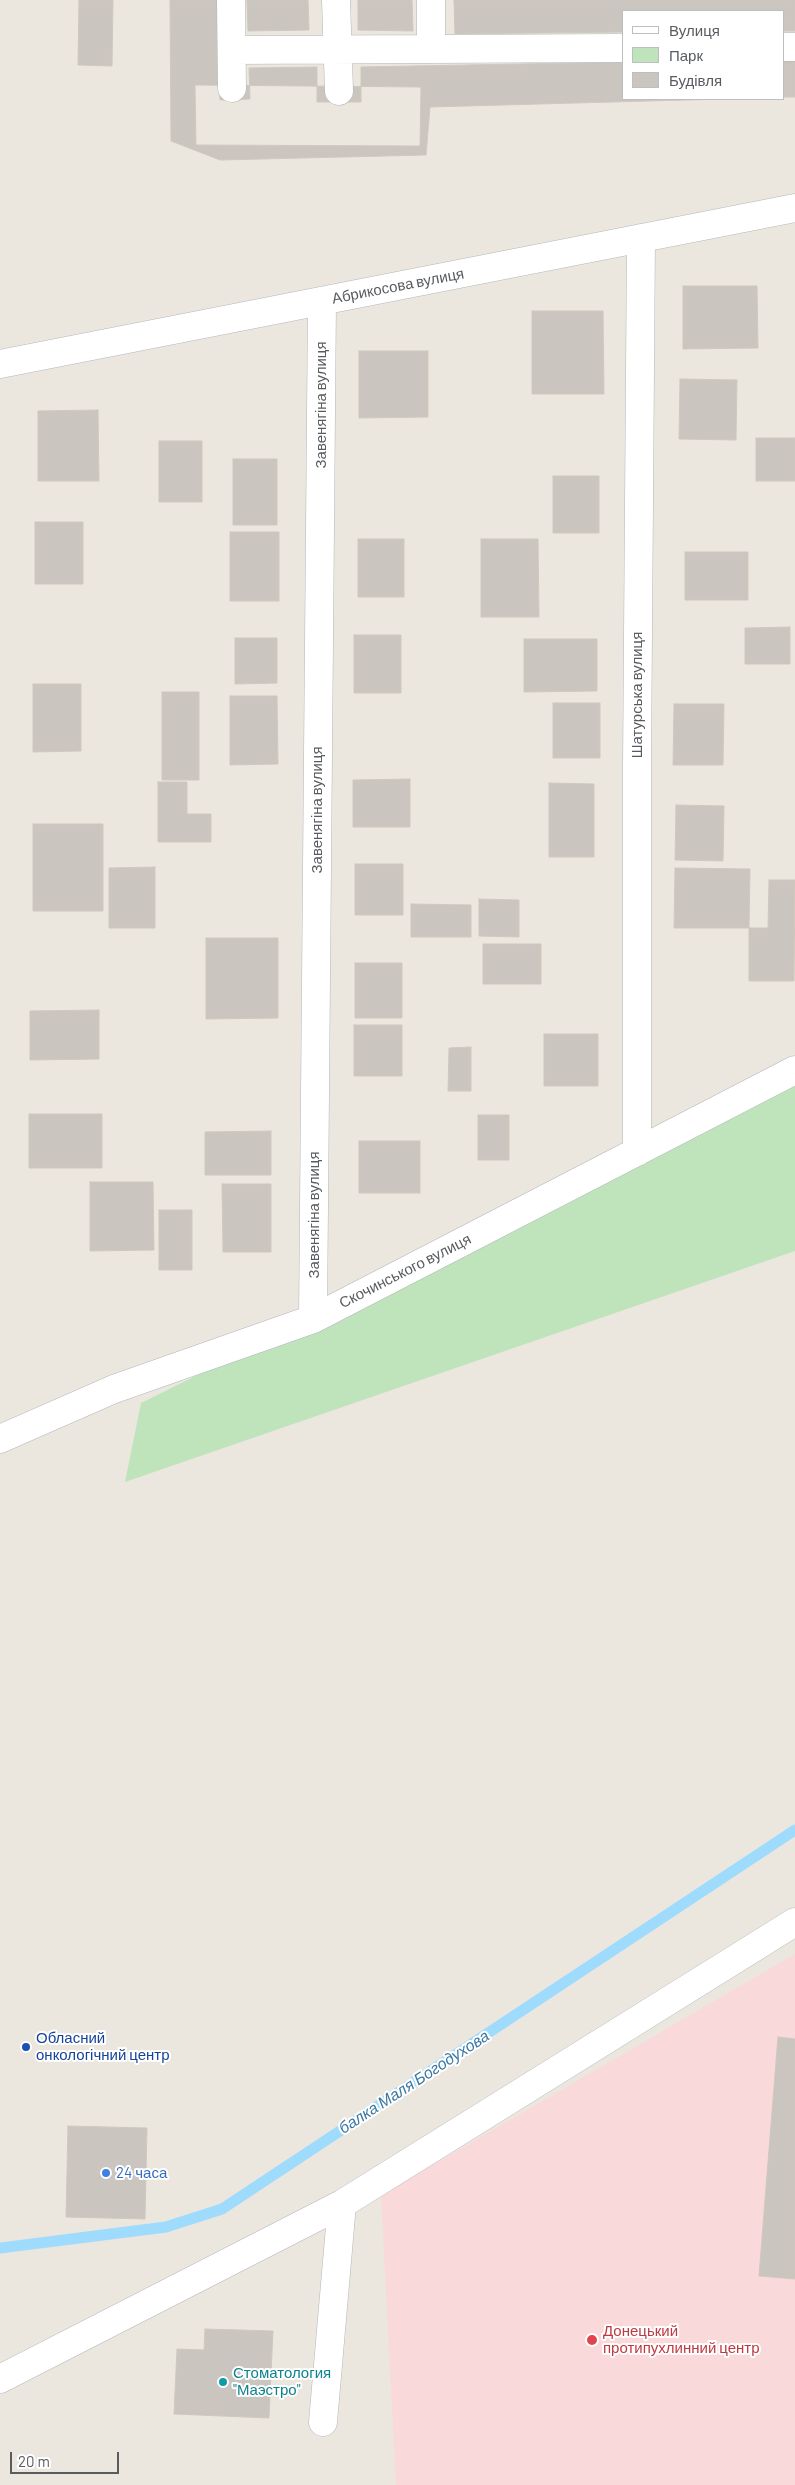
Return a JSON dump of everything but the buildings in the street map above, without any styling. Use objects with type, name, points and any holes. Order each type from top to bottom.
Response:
[{"type":"street","points":[[231,0],[232,88]]},
{"type":"street","points":[[336,0],[339,91]]},
{"type":"street","points":[[431,0],[431,49]]},
{"type":"street","points":[[232,50],[622,48]]},
{"type":"street","name":"Абрикосова вулиця","points":[[0,364],[795,208]]},
{"type":"street","name":"Шатурська вулиця","points":[[637,1152],[637,756],[641,238]]},
{"type":"street","name":"Завенягіна вулиця","points":[[313,1319],[322,301]]},
{"type":"street","name":"Скочинського вулиця","points":[[0,1439],[114,1390],[313,1319],[795,1070]]},
{"type":"street","points":[[0,2379],[342,2204],[795,1922]]},
{"type":"street","points":[[324,2422],[342,2204]]},
{"type":"shaded area","name":"Донецький протипухлинний центр","points":[[795,1954],[795,2485],[396,2485],[381,2195]]},
{"type":"green space","points":[[795,1081],[795,1251],[125,1482],[141,1403]]},
{"type":"waterway","name":"балка Маля Богодухова","points":[[0,2248],[166,2227],[222,2209],[795,1830]]},
{"type":"place","name":"Обласний онкологічний центр","points":[[26,2047]]},
{"type":"place","name":"24 часа","points":[[106,2173]]},
{"type":"place","name":"Донецький протипухлинний центр","points":[[592,2340]]},
{"type":"place","name":"Стоматология \"Маэстро\"","points":[[223,2382]]}]
